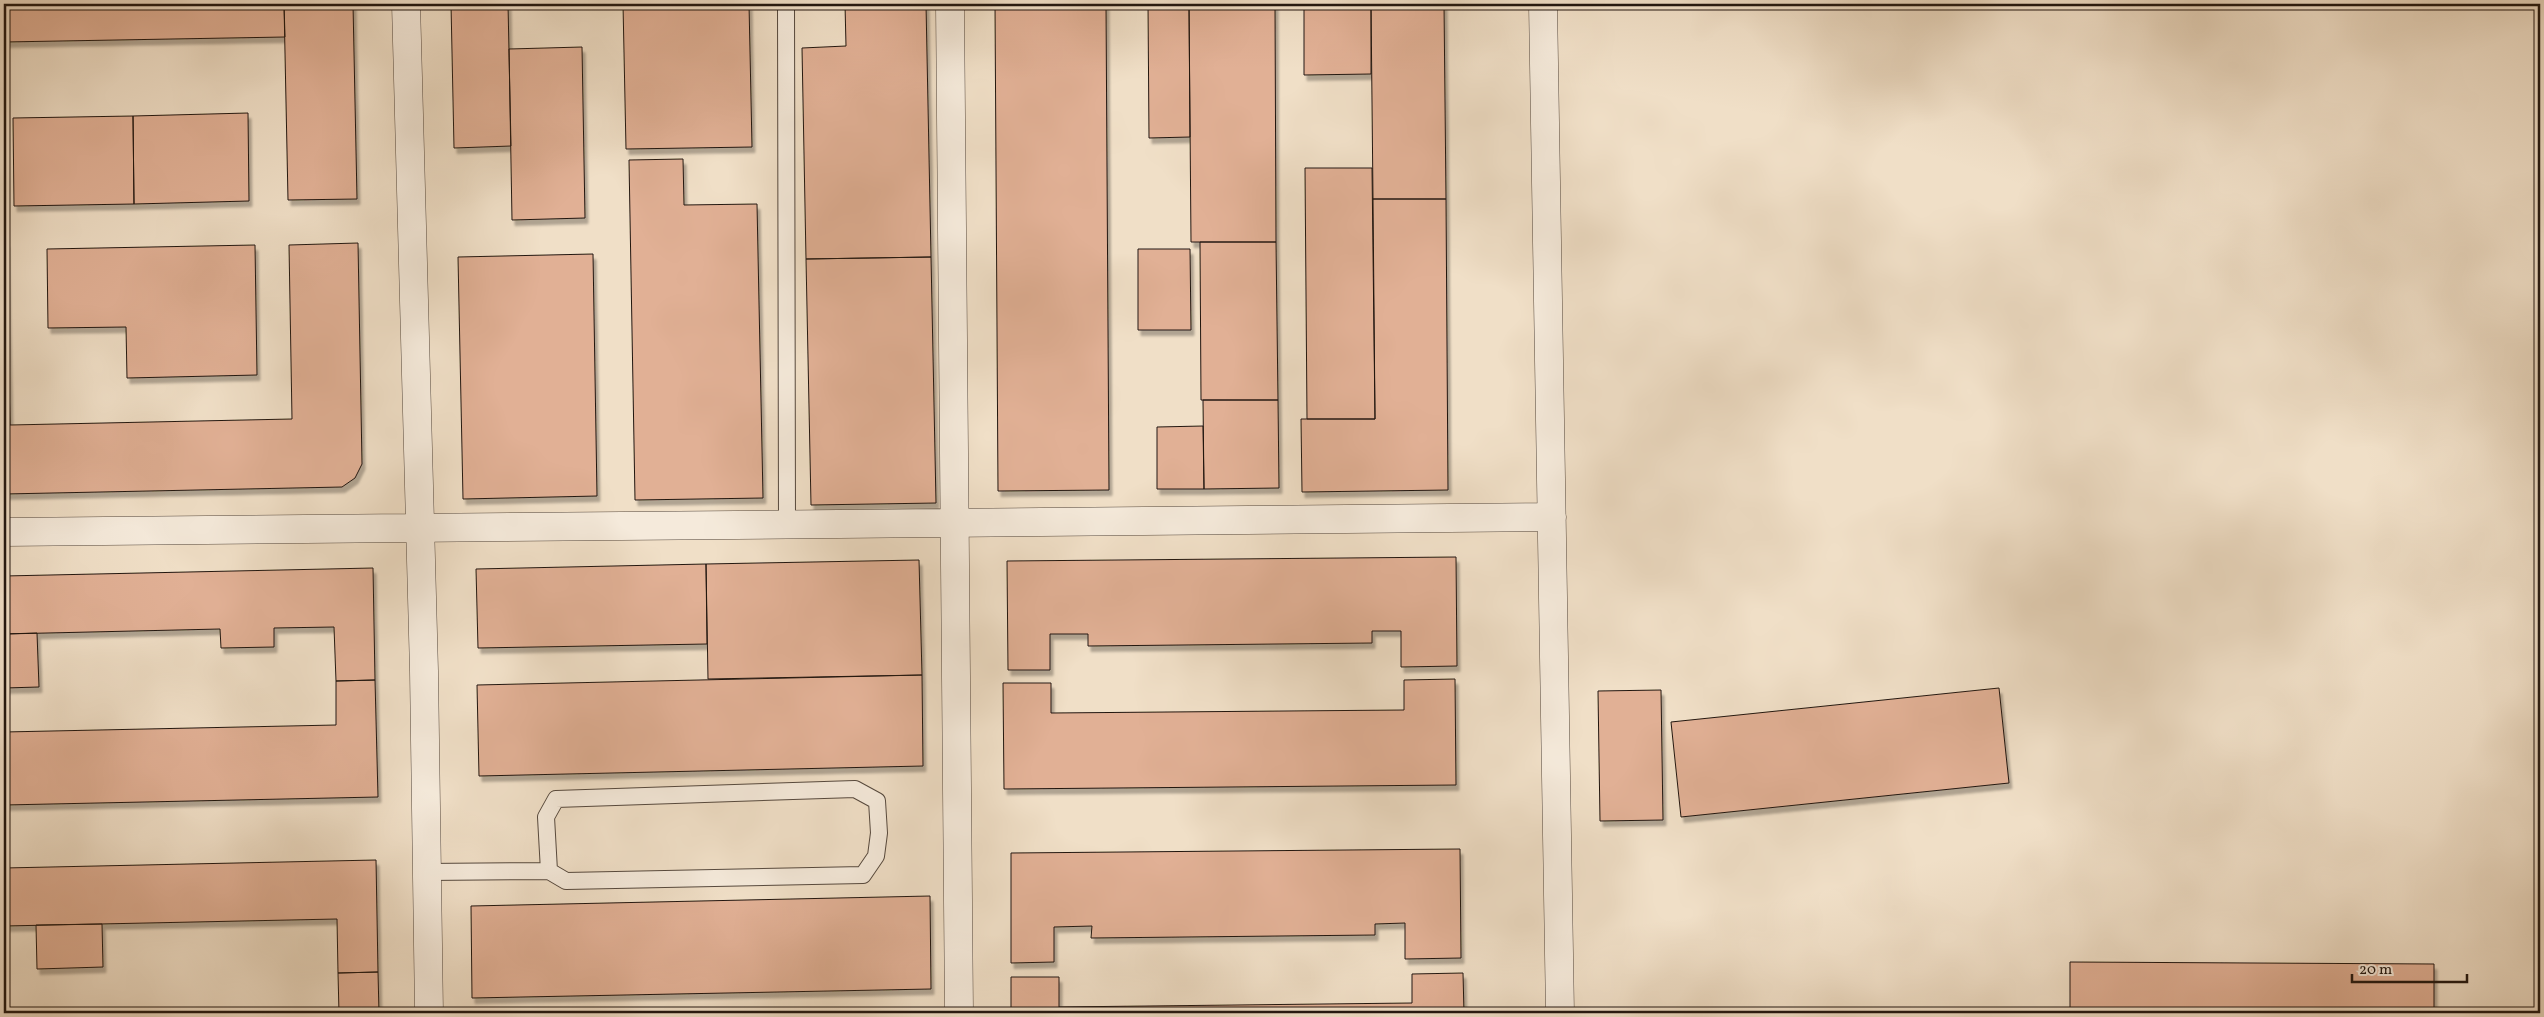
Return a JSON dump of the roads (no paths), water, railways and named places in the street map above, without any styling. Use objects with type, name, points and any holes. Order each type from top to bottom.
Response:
[{"type":"street","points":[[406,4],[420,528],[428,1013]]},
{"type":"street","points":[[950,4],[959,1013]]},
{"type":"street","points":[[1543,4],[1560,1013]]},
{"type":"street","points":[[4,532],[1552,517]]},
{"type":"lane","points":[[786,4],[788,524]]},
{"type":"lane","points":[[426,872],[549,871],[566,881],[863,875],[876,856],[879,833],[877,801],[855,790],[556,798],[546,818],[549,871]]}]
